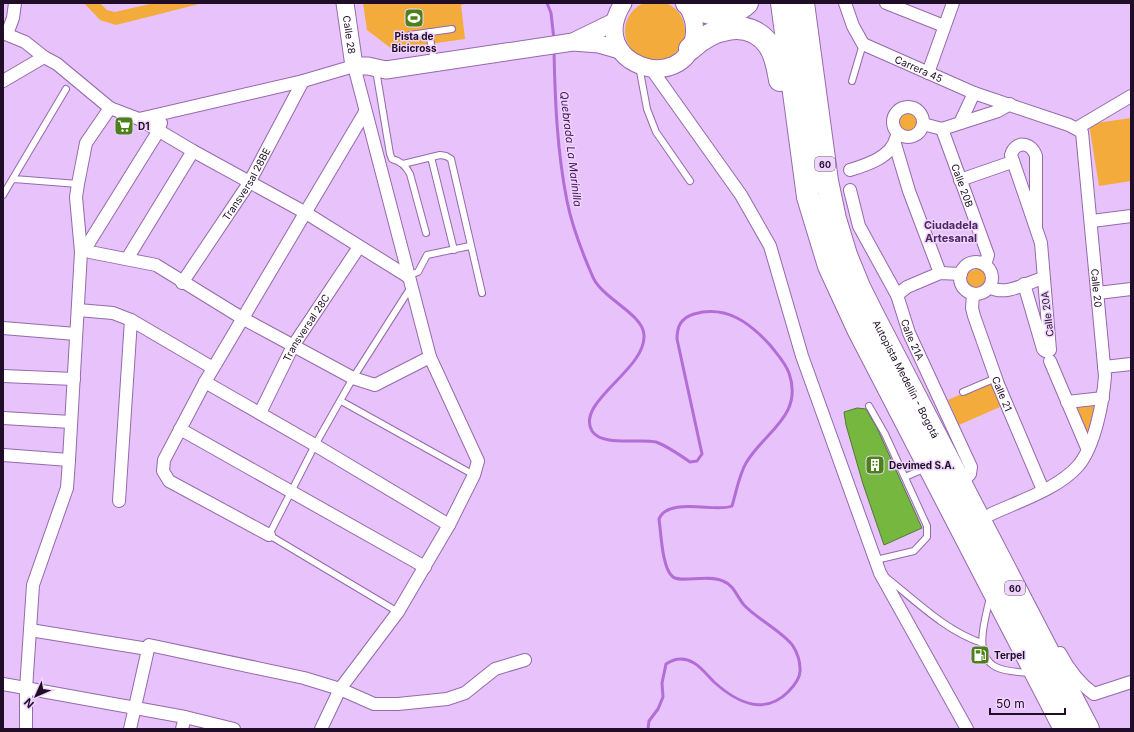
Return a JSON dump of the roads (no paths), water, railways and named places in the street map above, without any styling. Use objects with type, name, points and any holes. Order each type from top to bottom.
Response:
[{"type":"highway","points":[[686,3],[705,11],[722,14],[735,11],[747,3]]},
{"type":"highway","name":"Autopista Medellín - Bogotá","points":[[782,3],[808,197],[829,266],[858,329],[930,466],[1088,729]]},
{"type":"highway","name":"Autopista Medellín - Bogotá","points":[[803,3],[827,181],[835,219],[846,255],[865,299],[979,520],[1002,585],[1037,674],[1065,729]]},
{"type":"highway","points":[[690,49],[700,39],[709,34],[730,28],[747,29],[764,38],[774,54],[787,109],[801,153]]},
{"type":"main road","name":"Calle 28","points":[[345,3],[354,66]]},
{"type":"main road","points":[[623,3],[614,22],[614,32],[620,50],[628,60],[646,68],[664,69],[674,65],[683,58],[690,49],[694,39],[694,18],[686,3]]},
{"type":"main road","points":[[568,43],[614,22]]},
{"type":"main road","points":[[354,66],[386,70],[568,43],[599,44],[620,50]]},
{"type":"street","points":[[14,3],[13,18],[5,33],[25,42],[44,57],[57,64],[110,108],[139,118],[193,151],[306,214],[359,247],[409,282]]},
{"type":"street","points":[[845,3],[853,26],[863,44]]},
{"type":"street","points":[[886,3],[944,26]]},
{"type":"street","points":[[928,73],[953,3]]},
{"type":"street","name":"Carrera 45","points":[[863,44],[974,93],[1077,128]]},
{"type":"street","points":[[3,81],[44,57]]},
{"type":"street","points":[[139,118],[303,81],[354,66],[409,282],[430,356],[478,461],[474,475],[449,525],[425,567],[398,612],[340,688],[320,729]]},
{"type":"street","points":[[646,68],[741,195],[770,246],[802,356],[880,573],[966,729]]},
{"type":"street","name":"Transversal 28BE","points":[[182,283],[249,183],[303,81]]},
{"type":"street","points":[[960,123],[974,93]]},
{"type":"street","points":[[1077,128],[1131,96]]},
{"type":"street","points":[[923,124],[942,129],[998,111],[1010,104]]},
{"type":"street","points":[[923,124],[917,110],[908,107],[903,108],[895,114],[892,124],[909,190],[940,273]]},
{"type":"street","points":[[26,729],[26,689],[33,585],[67,488],[70,460],[76,334],[83,250],[76,196],[86,143],[110,108]]},
{"type":"street","points":[[83,250],[167,114],[175,109]]},
{"type":"street","points":[[269,535],[169,481],[163,471],[164,460],[205,382],[242,318],[366,112]]},
{"type":"street","points":[[850,170],[868,164],[888,151],[896,139],[915,136],[923,124]]},
{"type":"street","name":"Calle 20","points":[[979,520],[1043,490],[1061,480],[1077,467],[1083,458],[1099,416],[1103,398],[1104,367],[1092,221],[1082,132],[1077,128]]},
{"type":"street","name":"Calle 20B","points":[[942,129],[988,255],[985,265]]},
{"type":"street","points":[[960,180],[1035,161],[1033,149],[1029,145],[1024,145],[1012,151],[1014,166]]},
{"type":"street","points":[[127,259],[193,151]]},
{"type":"street","name":"Calle 20A","points":[[1035,161],[1036,226]]},
{"type":"street","name":"Calle 20A","points":[[1014,166],[1041,243],[1043,278],[1051,348],[1048,351],[1043,349],[1024,284]]},
{"type":"street","name":"Calle 21A","points":[[850,190],[858,226],[897,295],[909,333],[971,467],[970,474],[960,484]]},
{"type":"street","points":[[1092,221],[1131,216]]},
{"type":"street","name":"Transversal 28C","points":[[260,413],[293,346],[359,247]]},
{"type":"street","points":[[83,250],[156,265],[182,283],[293,346],[353,378],[375,385],[430,356]]},
{"type":"street","points":[[977,262],[985,265],[991,272],[992,277],[990,287],[983,293],[973,294],[962,286],[961,274],[969,264],[977,262]]},
{"type":"street","points":[[897,295],[907,287],[940,273],[961,274]]},
{"type":"street","points":[[990,287],[994,290],[1004,291],[1043,278]]},
{"type":"street","points":[[1098,294],[1131,289]]},
{"type":"street","name":"Calle 21","points":[[973,294],[972,308],[996,378],[1043,490]]},
{"type":"street","points":[[78,310],[113,313],[131,320],[213,368]]},
{"type":"street","points":[[119,501],[131,320]]},
{"type":"street","points":[[3,328],[76,334]]},
{"type":"street","points":[[1050,361],[1087,448]]},
{"type":"street","points":[[1104,367],[1131,364]]},
{"type":"street","points":[[3,376],[74,379]]},
{"type":"street","points":[[205,382],[316,444],[449,525]]},
{"type":"street","points":[[1067,402],[1103,398]]},
{"type":"street","points":[[3,418],[71,422]]},
{"type":"street","points":[[180,429],[425,567]]},
{"type":"street","points":[[3,455],[70,460]]},
{"type":"street","points":[[1002,585],[1022,588],[1029,597],[1065,663],[1088,690],[1094,694],[1131,682]]},
{"type":"street","points":[[30,630],[148,649]]},
{"type":"street","points":[[130,729],[149,645],[304,678],[340,688],[374,704],[398,704],[447,699],[465,693],[495,669],[525,660]]},
{"type":"street","points":[[3,684],[185,717],[234,729]]},
{"type":"street","points":[[182,729],[185,717]]},
{"type":"lane","points":[[410,35],[452,29]]},
{"type":"lane","points":[[430,32],[434,63]]},
{"type":"lane","points":[[852,81],[863,44]]},
{"type":"lane","points":[[376,68],[390,154],[392,158],[403,164],[410,174],[426,233]]},
{"type":"lane","points":[[646,68],[647,109],[656,132],[690,181]]},
{"type":"lane","points":[[3,195],[14,179],[66,88]]},
{"type":"lane","points":[[403,164],[440,155],[451,159],[482,293]]},
{"type":"lane","points":[[431,157],[454,250]]},
{"type":"lane","points":[[14,179],[78,184]]},
{"type":"lane","points":[[398,612],[269,535],[316,444],[342,401],[353,378],[409,282],[418,272],[426,255],[470,246]]},
{"type":"lane","points":[[963,392],[996,378]]},
{"type":"lane","points":[[342,401],[474,475]]},
{"type":"lane","points":[[869,406],[885,434],[927,526],[927,537],[914,551],[876,560]]},
{"type":"lane","points":[[905,478],[930,466]]},
{"type":"lane","points":[[880,573],[949,627],[966,637],[982,643]]},
{"type":"lane","points":[[1002,585],[982,643],[986,655],[995,667],[1002,670],[1037,674]]},
{"type":"waterway","name":"Quebrada La Marinilla","points":[[547,3],[551,13],[554,40]]},
{"type":"waterway","name":"Quebrada La Marinilla","points":[[554,50],[556,107],[561,163],[567,201],[574,229],[596,283],[603,291],[637,320],[642,327],[644,335],[642,348],[634,361],[593,409],[589,420],[592,431],[597,436],[604,439],[656,442],[669,448],[690,462],[697,461],[702,454],[677,339],[679,326],[683,320],[694,314],[706,312],[727,314],[754,329],[770,345],[783,362],[789,373],[792,388],[791,401],[787,412],[746,463],[732,506],[725,508],[693,506],[672,508],[664,512],[659,519],[664,559],[669,573],[677,579],[710,578],[723,581],[730,585],[749,610],[783,636],[793,646],[800,663],[798,679],[790,690],[779,699],[760,705],[750,704],[731,695],[714,682],[694,663],[683,659],[673,660],[666,664],[662,683],[663,697],[658,709],[649,721],[648,729]]},
{"type":"place","name":"Pista de Bicicross","points":[[414,18]]},
{"type":"place","name":"D1","points":[[124,126]]},
{"type":"place","name":"Devimed S.A.","points":[[875,465]]},
{"type":"place","name":"Terpel","points":[[980,655]]},
{"type":"district","name":"Ciudadela Artesanal","points":[[951,231]]}]
